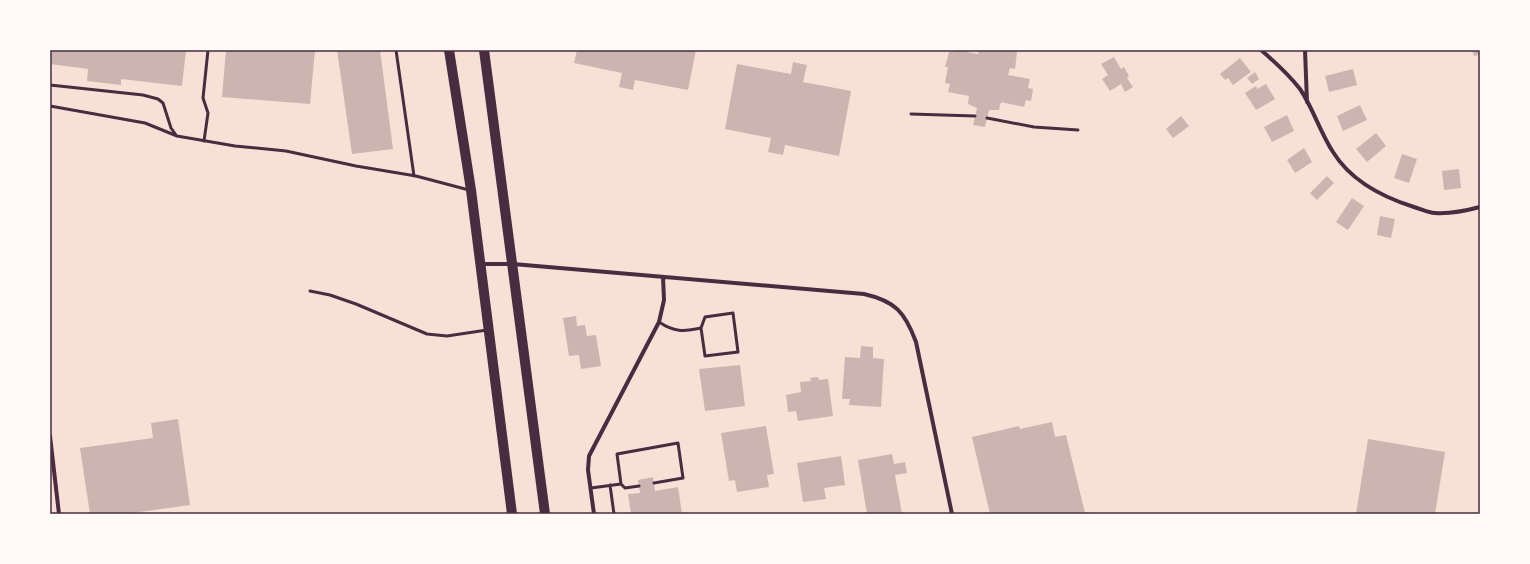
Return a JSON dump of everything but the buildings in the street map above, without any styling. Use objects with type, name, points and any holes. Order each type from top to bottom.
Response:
[{"type":"main road","points":[[449,50],[471,190],[512,514]]},
{"type":"main road","points":[[484,50],[545,514]]},
{"type":"street","points":[[1262,50],[1277,64],[1300,90],[1333,152],[1345,168],[1376,193],[1395,201],[1434,213],[1454,212],[1480,207]]},
{"type":"street","points":[[1305,50],[1307,103]]},
{"type":"street","points":[[480,264],[513,264],[864,294],[883,300],[900,311],[910,327],[916,342],[952,514]]},
{"type":"street","points":[[594,514],[588,463],[592,449],[659,322],[664,300],[663,277]]},
{"type":"street","points":[[50,436],[59,514]]},
{"type":"lane","points":[[204,141],[208,113],[203,98],[208,50]]},
{"type":"lane","points":[[396,50],[414,176]]},
{"type":"lane","points":[[50,85],[143,95],[158,99],[163,103],[171,128],[177,136]]},
{"type":"lane","points":[[50,106],[145,124],[177,136],[235,146],[286,150],[356,166],[414,176],[471,190]]},
{"type":"lane","points":[[911,114],[975,116]]},
{"type":"lane","points":[[987,118],[1034,127],[1078,130]]},
{"type":"lane","points":[[310,291],[330,295],[356,304],[427,334],[447,336],[489,330]]},
{"type":"lane","points":[[733,313],[738,352],[705,356],[701,328],[704,317],[733,313]]},
{"type":"lane","points":[[659,322],[673,330],[684,331],[701,328]]},
{"type":"lane","points":[[639,486],[625,488],[621,484],[617,454],[678,443],[683,478],[654,483]]},
{"type":"lane","points":[[591,488],[621,484]]},
{"type":"lane","points":[[610,485],[614,514]]}]
